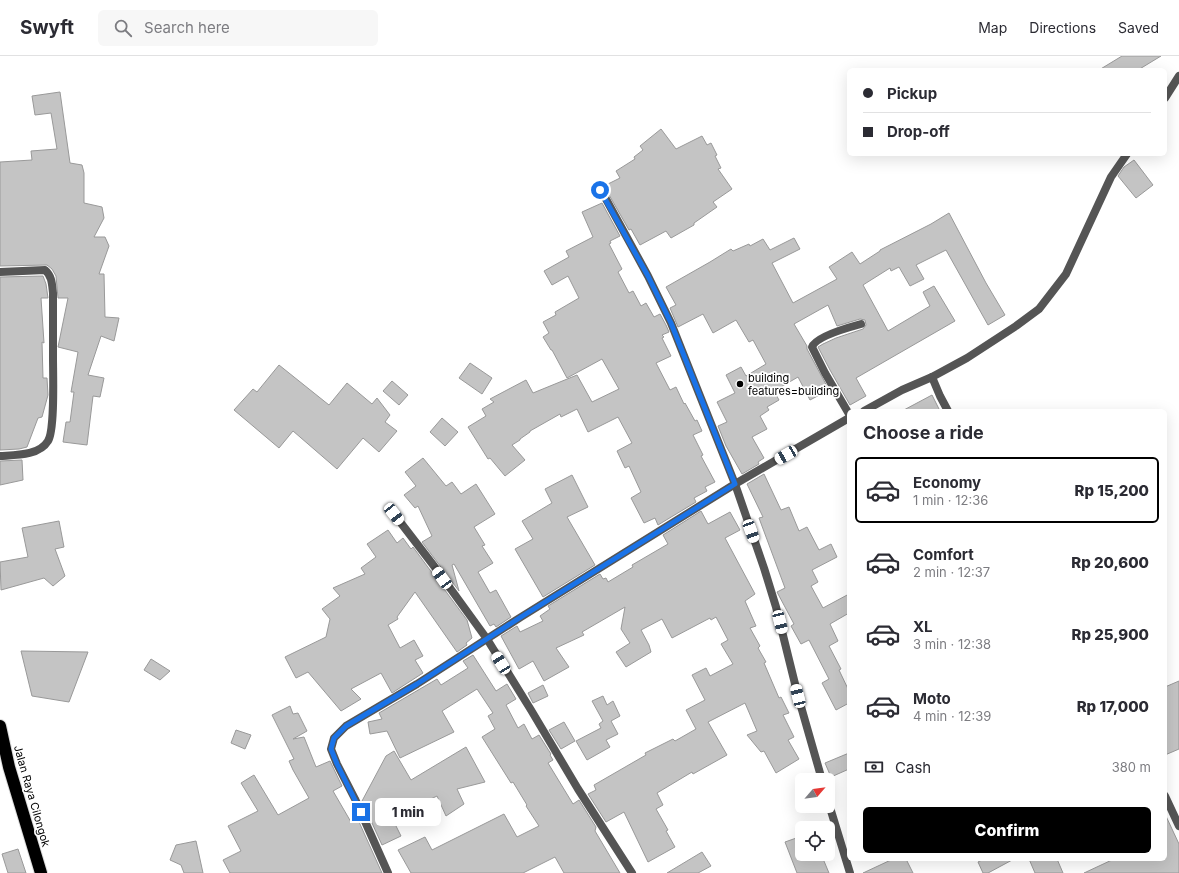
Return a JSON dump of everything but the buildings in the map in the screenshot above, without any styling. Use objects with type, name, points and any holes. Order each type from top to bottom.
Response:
[{"type":"highway","name":"Jalan Raya Cilongok","points":[[0,726],[9,767],[41,873]]},
{"type":"street","points":[[1167,95],[1179,76]]},
{"type":"street","points":[[868,409],[902,390],[932,377],[980,350],[1039,309],[1066,274],[1111,177],[1126,156]]},
{"type":"street","points":[[600,190],[648,276],[671,323],[735,484],[774,601],[798,696],[820,773]]},
{"type":"street","points":[[0,272],[45,270],[49,273],[51,278],[53,293],[53,400],[49,440],[36,451],[25,454],[0,456]]},
{"type":"street","points":[[847,411],[825,374],[812,347],[817,341],[841,329],[861,324]]},
{"type":"street","points":[[932,377],[947,409]]},
{"type":"street","points":[[388,873],[331,749],[334,738],[346,726],[417,684],[735,484],[847,419]]},
{"type":"street","points":[[394,514],[434,566],[486,640],[632,873]]},
{"type":"street","points":[[1167,800],[1179,826]]},
{"type":"street","points":[[832,813],[850,873]]},
{"type":"place","name":"building features=building","points":[[740,384]]},
{"type":"route","points":[[361,812],[331,749],[334,738],[346,726],[417,684],[521,617],[735,484],[671,323],[648,276],[600,190]]}]
